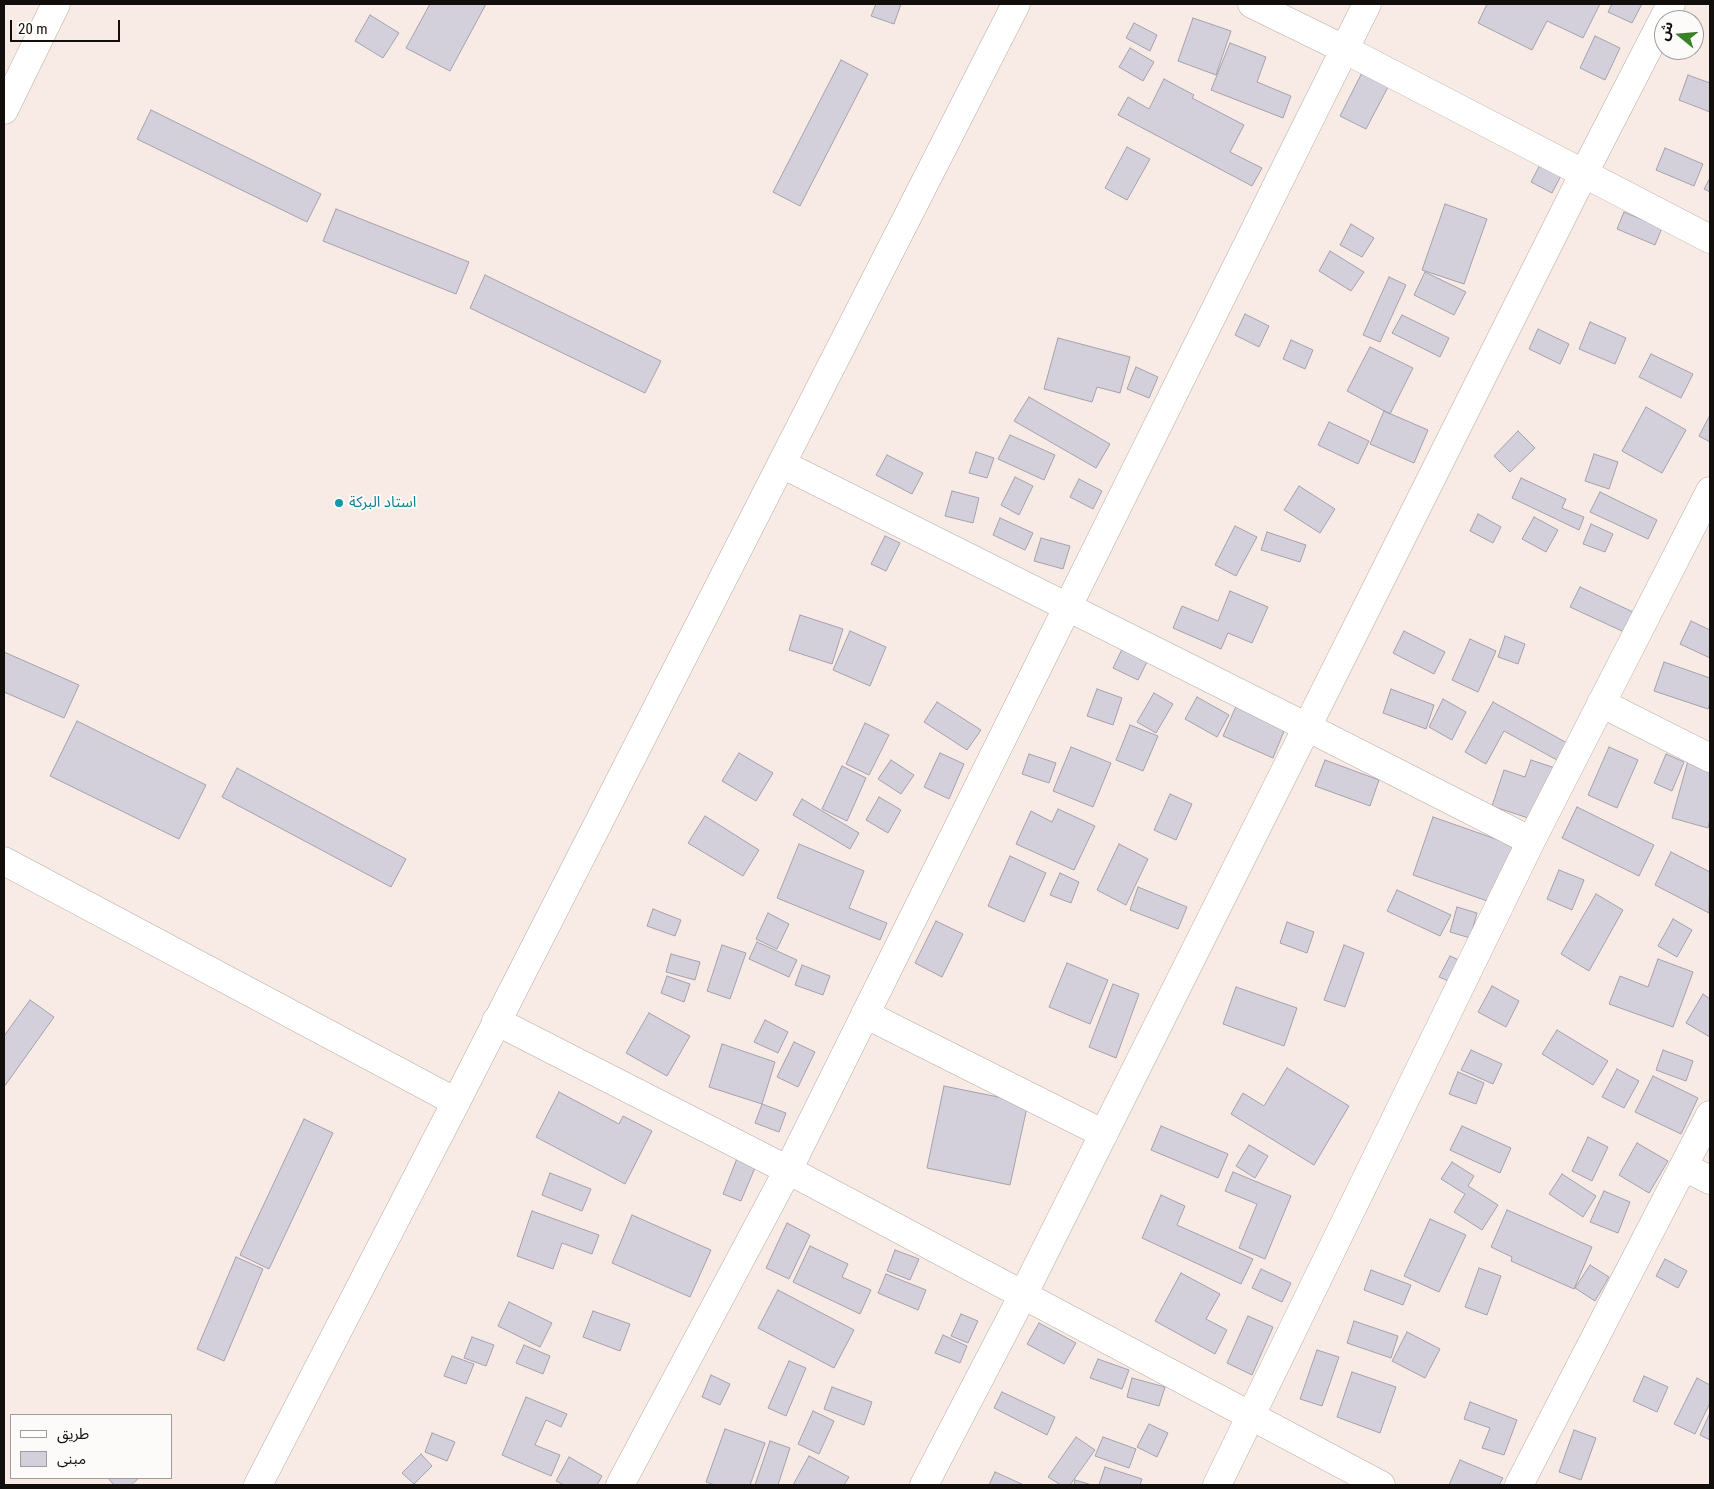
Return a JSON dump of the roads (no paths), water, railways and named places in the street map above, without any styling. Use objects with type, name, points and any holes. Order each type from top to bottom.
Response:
[{"type":"street","points":[[4,110],[56,4]]},
{"type":"street","points":[[258,1485],[456,1102],[1016,4]]},
{"type":"street","points":[[1252,4],[1344,49],[1710,239]]},
{"type":"street","points":[[620,1485],[788,1170],[1367,4]]},
{"type":"street","points":[[924,1485],[1023,1296],[1584,173],[1671,4]]},
{"type":"street","points":[[782,464],[1530,841]]},
{"type":"street","points":[[1217,1485],[1530,841],[1710,491]]},
{"type":"street","points":[[1602,703],[1710,758]]},
{"type":"street","points":[[4,861],[456,1102]]},
{"type":"street","points":[[865,1014],[1104,1134]]},
{"type":"street","points":[[496,1021],[788,1170],[1381,1485]]},
{"type":"street","points":[[1520,1485],[1710,1115]]},
{"type":"street","points":[[1684,1167],[1710,1180]]},
{"type":"place","name":"استاد البركة","points":[[339,503]]}]
